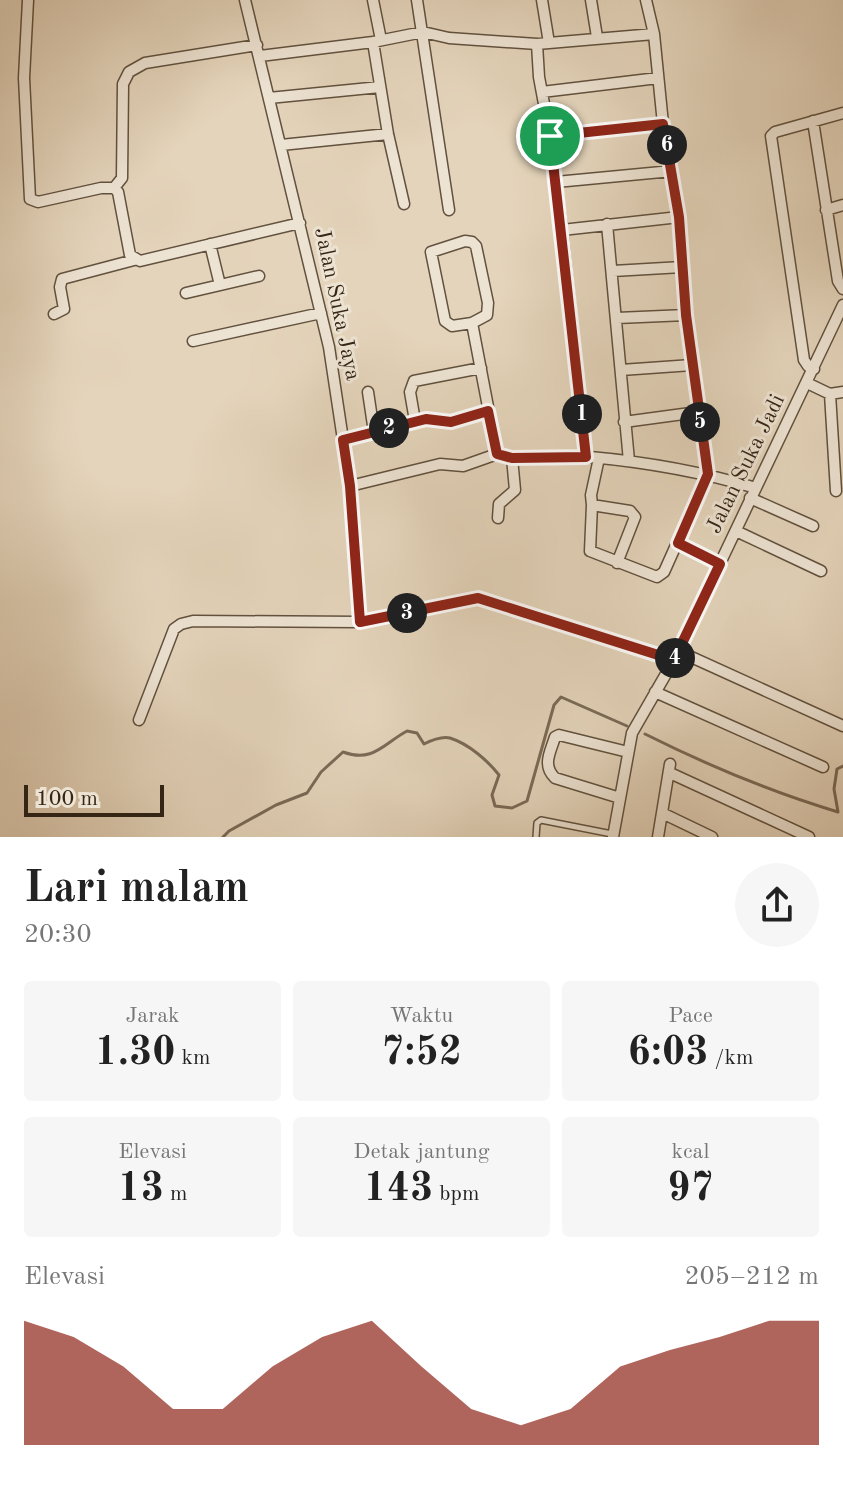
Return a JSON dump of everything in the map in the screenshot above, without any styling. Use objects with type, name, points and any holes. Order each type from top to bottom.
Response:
[{"type":"street","points":[[28,0],[24,78],[30,199],[38,202],[114,188],[118,192],[130,255],[134,260]]},
{"type":"street","name":"Jalan Suka Jaya","points":[[245,0],[329,347],[350,486],[360,622]]},
{"type":"street","points":[[373,0],[380,87],[404,204]]},
{"type":"street","points":[[417,0],[449,210]]},
{"type":"street","points":[[542,0],[542,92],[562,230],[586,457]]},
{"type":"street","points":[[591,0],[597,37]]},
{"type":"street","points":[[599,458],[591,495],[590,551],[657,577],[664,572],[708,474],[686,315],[679,217],[663,124],[654,34],[646,0]]},
{"type":"street","points":[[114,188],[122,178],[124,76],[145,63],[377,41],[423,32],[459,39],[543,44],[654,34]]},
{"type":"street","points":[[542,92],[658,78]]},
{"type":"street","points":[[269,98],[380,87]]},
{"type":"street","points":[[814,369],[804,360],[771,140],[775,132],[843,113]]},
{"type":"street","points":[[813,121],[838,281],[843,289]]},
{"type":"street","points":[[550,136],[663,124]]},
{"type":"street","points":[[281,145],[388,134]]},
{"type":"street","points":[[556,182],[672,171]]},
{"type":"street","points":[[826,210],[843,205]]},
{"type":"street","points":[[562,230],[679,217]]},
{"type":"street","points":[[54,314],[64,309],[60,287],[62,279],[300,223]]},
{"type":"street","points":[[607,224],[629,461]]},
{"type":"street","points":[[465,241],[476,246],[488,303],[487,315],[472,323],[452,326],[445,321],[431,252],[465,241]]},
{"type":"street","points":[[210,244],[220,285]]},
{"type":"street","points":[[613,271],[682,267]]},
{"type":"street","points":[[186,293],[259,276]]},
{"type":"street","name":"Jalan Suka Jadi","points":[[614,836],[634,728],[676,656],[843,305]]},
{"type":"street","points":[[193,341],[321,313]]},
{"type":"street","points":[[617,318],[686,315]]},
{"type":"street","points":[[472,323],[497,454]]},
{"type":"street","points":[[621,370],[692,365]]},
{"type":"street","points":[[415,421],[410,392],[414,381],[481,368]]},
{"type":"street","points":[[807,383],[830,394],[843,392]]},
{"type":"street","points":[[368,392],[374,432]]},
{"type":"street","points":[[830,394],[836,491]]},
{"type":"street","points":[[343,440],[415,421],[435,418],[451,422],[488,411]]},
{"type":"street","points":[[624,422],[698,412]]},
{"type":"street","points":[[350,486],[440,464],[463,466],[497,454],[512,458],[599,458],[708,474],[753,493],[813,526]]},
{"type":"street","points":[[498,518],[499,504],[515,490],[512,458]]},
{"type":"street","points":[[592,505],[634,513],[634,521],[617,563]]},
{"type":"street","points":[[736,531],[821,571]]},
{"type":"street","points":[[678,543],[720,564]]},
{"type":"street","points":[[139,720],[174,629],[181,624],[193,621],[360,622],[478,598],[676,656],[843,726]]},
{"type":"street","points":[[655,692],[823,767]]},
{"type":"street","points":[[620,798],[555,778],[547,765],[555,737],[559,735],[628,752]]},
{"type":"street","points":[[658,837],[670,768],[809,837]]},
{"type":"street","points":[[662,813],[712,837]]},
{"type":"lane","points":[[536,837],[537,823],[541,820],[614,836]]},
{"type":"waterway","points":[[223,837],[276,805],[307,793],[321,772],[343,752],[370,754],[407,731],[417,733],[424,744],[447,738],[471,749],[499,775],[492,795],[495,806],[512,808],[527,801],[554,705],[561,697],[627,726]]},
{"type":"waterway","points":[[645,734],[740,777],[838,812],[834,789],[837,769],[843,766]]},
{"type":"route","points":[[663,124],[679,217],[686,315],[708,474],[678,543],[720,564],[674,660],[478,598],[360,622],[350,486],[343,440],[426,419],[451,422],[488,411],[497,454],[512,458],[586,457],[550,136],[663,124]]}]
